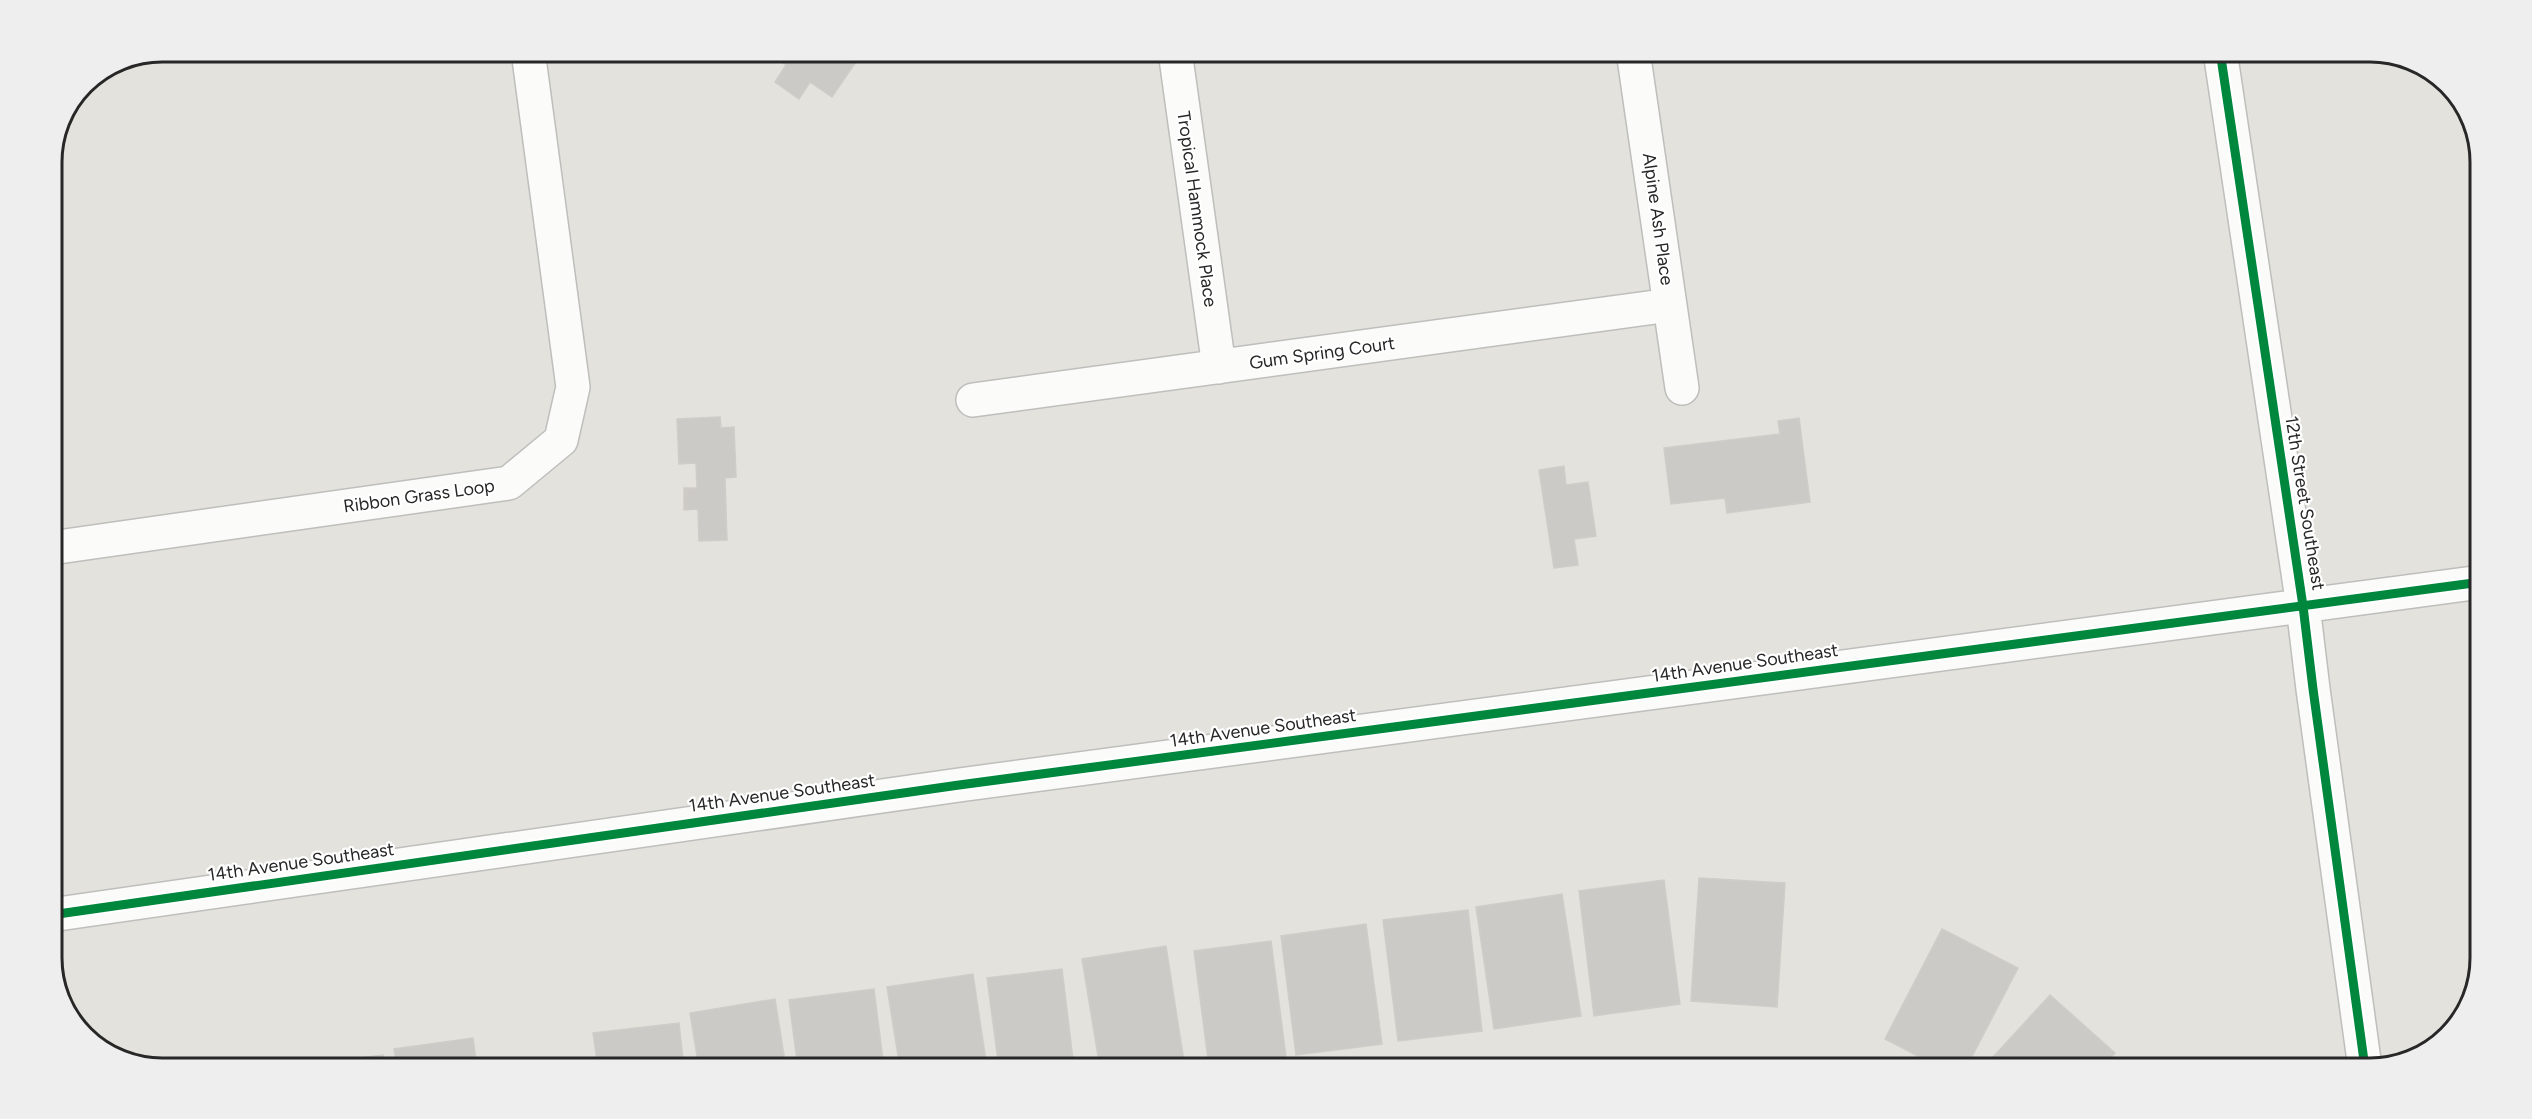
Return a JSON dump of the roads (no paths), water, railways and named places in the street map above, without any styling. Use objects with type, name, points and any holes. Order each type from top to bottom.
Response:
[{"type":"street","name":"Ribbon Grass Loop","points":[[62,546],[509,483],[561,440],[573,387],[529,62]]},
{"type":"street","name":"Tropical Hammock Place","points":[[1177,62],[1219,367]]},
{"type":"street","name":"Alpine Ash Place","points":[[1635,62],[1682,388]]},
{"type":"street","name":"12th Street Southeast","points":[[2222,62],[2304,606],[2313,689],[2364,1058]]},
{"type":"street","name":"Gum Spring Court","points":[[973,400],[1670,305]]},
{"type":"street","name":"14th Avenue Southeast","points":[[62,913],[971,783],[2470,583]]}]
